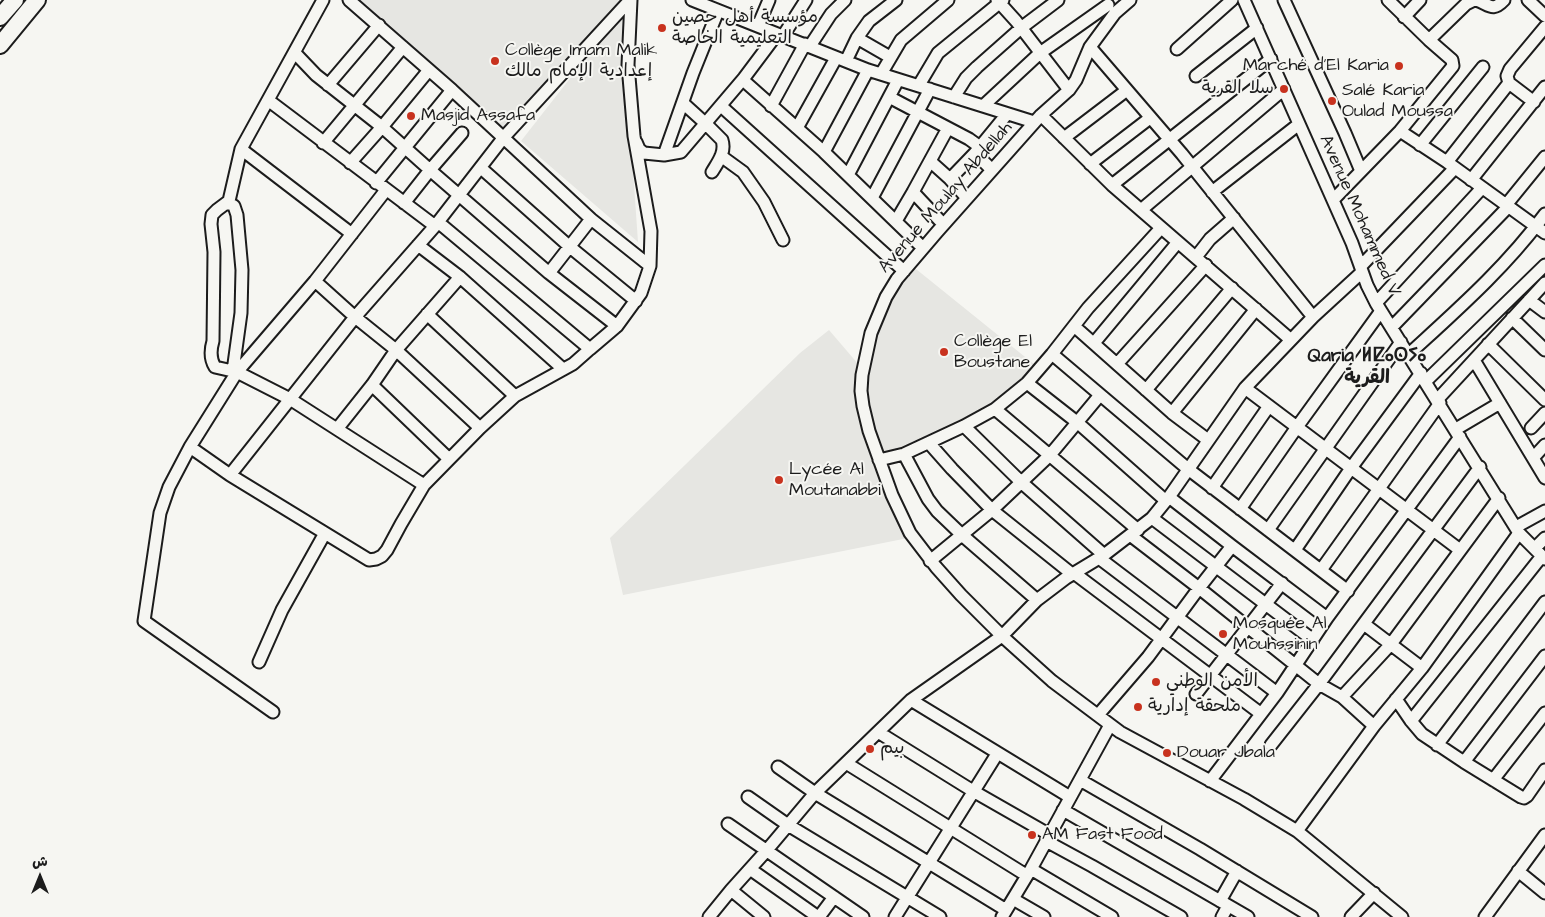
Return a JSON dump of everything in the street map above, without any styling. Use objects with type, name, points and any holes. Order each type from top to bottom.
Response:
[{"type":"highway","points":[[0,17],[15,0]]},
{"type":"highway","points":[[0,45],[37,0]]},
{"type":"street","points":[[323,0],[241,149],[229,201],[212,215],[214,252],[213,341],[210,352],[212,362],[215,367],[235,371],[290,399],[424,485]]},
{"type":"street","points":[[349,0],[504,137],[591,219],[650,266]]},
{"type":"street","points":[[190,447],[230,475],[369,560],[376,559],[388,550],[424,485],[480,428],[515,396],[573,364],[618,326],[641,293],[650,266],[650,231],[634,136],[628,65],[631,0]]},
{"type":"street","points":[[230,475],[355,317],[437,224],[504,137],[631,0]]},
{"type":"street","points":[[692,0],[868,70],[1008,114],[1038,119],[1064,138],[1112,185],[1291,340]]},
{"type":"street","points":[[758,26],[769,0]]},
{"type":"street","points":[[634,136],[636,144],[644,153],[664,156],[681,152],[743,80],[806,0]]},
{"type":"street","points":[[771,106],[807,45],[831,14],[845,0]]},
{"type":"street","points":[[797,128],[841,60],[870,21],[896,0]]},
{"type":"street","points":[[881,74],[901,40],[948,0]]},
{"type":"street","points":[[954,97],[966,78],[1021,28],[1058,0]]},
{"type":"street","name":"Avenue Moulay Abdellah","points":[[1130,0],[1109,6],[1076,80],[1069,90],[1038,119],[943,224],[886,296],[871,333],[862,375],[861,391],[869,431],[892,494],[910,533],[930,561],[1002,636],[1052,681],[1110,725],[1141,744],[1244,799],[1297,831],[1401,917]]},
{"type":"street","points":[[1177,49],[1232,0]]},
{"type":"street","name":"Avenue Mohammed V","points":[[1244,0],[1379,307],[1518,530],[1541,554]]},
{"type":"street","points":[[1284,0],[1361,171]]},
{"type":"street","points":[[1333,200],[1400,131],[1452,66],[1452,60],[1428,40],[1388,0]]},
{"type":"street","points":[[1404,17],[1420,0]]},
{"type":"street","points":[[1428,40],[1466,4],[1475,0],[1491,7],[1500,4],[1504,0]]},
{"type":"street","points":[[1528,0],[1545,16]]},
{"type":"street","points":[[872,198],[919,113],[924,87],[938,53],[1000,1],[1069,90]]},
{"type":"street","points":[[983,106],[1040,53],[1109,6]]},
{"type":"street","points":[[664,156],[693,73],[718,11]]},
{"type":"street","points":[[328,85],[379,25]]},
{"type":"street","points":[[1534,102],[1509,84],[1507,79],[1508,72],[1545,27]]},
{"type":"street","points":[[1196,76],[1257,28]]},
{"type":"street","points":[[857,38],[890,57]]},
{"type":"street","points":[[323,143],[403,47]]},
{"type":"street","points":[[1090,47],[1170,140],[1313,317]]},
{"type":"street","points":[[295,52],[316,76],[382,126],[459,196],[549,273],[618,326]]},
{"type":"street","points":[[1112,185],[1271,59]]},
{"type":"street","points":[[1420,145],[1483,67]]},
{"type":"street","points":[[350,163],[429,70]]},
{"type":"street","points":[[824,152],[868,70]]},
{"type":"street","points":[[743,80],[824,152],[923,248]]},
{"type":"street","points":[[848,175],[898,80]]},
{"type":"street","points":[[709,917],[815,793],[911,700],[1002,636],[1036,600],[1073,573],[1102,556],[1152,518],[1168,499],[1245,388],[1361,269],[1451,165],[1509,84]]},
{"type":"street","points":[[1471,180],[1545,87]]},
{"type":"street","points":[[1141,210],[1284,89]]},
{"type":"street","points":[[376,183],[452,90]]},
{"type":"street","points":[[1064,138],[1127,90]]},
{"type":"street","points":[[889,97],[948,128],[977,150],[992,170]]},
{"type":"street","points":[[268,100],[376,183],[437,224],[590,349]]},
{"type":"street","points":[[683,103],[722,140],[724,147],[722,156],[712,172]]},
{"type":"street","points":[[721,106],[904,271]]},
{"type":"street","points":[[950,179],[1008,114]]},
{"type":"street","points":[[1090,164],[1150,118]]},
{"type":"street","points":[[1212,192],[1299,124]]},
{"type":"street","points":[[896,221],[914,192],[948,128]]},
{"type":"street","points":[[1400,131],[1451,165],[1540,230]]},
{"type":"street","points":[[404,203],[462,134]]},
{"type":"street","points":[[241,149],[352,234]]},
{"type":"street","points":[[722,156],[743,172],[764,202],[783,240]]},
{"type":"street","points":[[1392,327],[1507,206],[1545,157]]},
{"type":"street","points":[[930,161],[967,198]]},
{"type":"street","points":[[481,168],[636,301]]},
{"type":"street","points":[[1240,509],[1379,307],[1482,188]]},
{"type":"street","points":[[272,712],[144,621],[160,513],[169,487],[190,447],[235,371],[315,281],[386,190]]},
{"type":"street","points":[[914,192],[943,224]]},
{"type":"street","points":[[225,204],[234,206],[237,216],[242,270],[241,313],[235,371]]},
{"type":"street","points":[[1409,354],[1479,290],[1540,230],[1545,214]]},
{"type":"street","points":[[1196,257],[1210,239],[1234,218]]},
{"type":"street","points":[[549,273],[591,219]]},
{"type":"street","points":[[879,460],[904,454],[964,426],[995,409],[1027,383],[1088,308],[1161,228]]},
{"type":"street","points":[[1094,343],[1178,242]]},
{"type":"street","points":[[418,245],[460,277],[564,369]]},
{"type":"street","points":[[1116,364],[1206,265]]},
{"type":"street","points":[[1295,550],[1351,468],[1423,377],[1545,266]]},
{"type":"street","points":[[336,429],[372,385],[396,350],[460,277]]},
{"type":"street","points":[[315,281],[396,350],[480,428]]},
{"type":"street","points":[[1321,570],[1438,401],[1545,282]]},
{"type":"street","points":[[1146,390],[1232,288]]},
{"type":"street","points":[[1529,300],[1545,312]]},
{"type":"street","points":[[1172,413],[1256,309]]},
{"type":"street","points":[[427,314],[515,396]]},
{"type":"street","points":[[1512,318],[1545,350]]},
{"type":"street","points":[[1074,326],[1172,413],[1208,440]]},
{"type":"street","points":[[1268,530],[1401,342]]},
{"type":"street","points":[[1488,344],[1545,400]]},
{"type":"street","points":[[1052,354],[1188,469],[1348,591]]},
{"type":"street","points":[[1474,360],[1545,478]]},
{"type":"street","points":[[1027,383],[1078,423],[1168,499],[1328,618]]},
{"type":"street","points":[[372,385],[449,459]]},
{"type":"street","points":[[1245,388],[1460,550]]},
{"type":"street","points":[[930,561],[992,510],[1050,455],[1100,395]]},
{"type":"street","points":[[1210,781],[1277,693],[1328,618],[1407,510],[1458,433],[1500,404]]},
{"type":"street","points":[[1212,488],[1269,406]]},
{"type":"street","points":[[995,409],[1050,455],[1134,532],[1199,588],[1319,684],[1342,697],[1374,726]]},
{"type":"street","points":[[1531,428],[1545,413]]},
{"type":"street","points":[[964,426],[1021,482],[1102,556],[1277,693]]},
{"type":"street","points":[[929,443],[992,510],[1260,713]]},
{"type":"street","points":[[1533,458],[1545,445]]},
{"type":"street","points":[[904,454],[928,499],[938,511],[962,536],[1036,600]]},
{"type":"street","points":[[1271,745],[1319,684],[1480,467]]},
{"type":"street","points":[[1342,697],[1391,644],[1498,498]]},
{"type":"street","points":[[1297,831],[1374,726],[1422,668],[1518,530],[1545,511]]},
{"type":"street","points":[[1152,518],[1313,640]]},
{"type":"street","points":[[259,662],[282,610],[325,533]]},
{"type":"street","points":[[1411,721],[1541,554],[1545,538]]},
{"type":"street","points":[[1098,715],[1148,657],[1232,546]]},
{"type":"street","points":[[1196,694],[1282,584]]},
{"type":"street","points":[[1437,745],[1545,602]]},
{"type":"street","points":[[1364,624],[1422,668]]},
{"type":"street","points":[[1464,762],[1545,656]]},
{"type":"street","points":[[1396,699],[1422,734],[1521,797],[1527,796],[1545,770]]},
{"type":"street","points":[[911,700],[1070,798]]},
{"type":"street","points":[[1493,780],[1545,713]]},
{"type":"street","points":[[778,766],[815,793],[1004,913],[1029,872],[1110,725]]},
{"type":"street","points":[[878,732],[1100,870],[1181,917]]},
{"type":"street","points":[[895,917],[997,754]]},
{"type":"street","points":[[846,763],[950,828],[1112,917]]},
{"type":"street","points":[[1080,780],[1312,917]]},
{"type":"street","points":[[748,796],[788,825],[940,917]]},
{"type":"street","points":[[1063,810],[1248,917]]},
{"type":"street","points":[[728,824],[863,917]]},
{"type":"street","points":[[1485,917],[1545,835]]},
{"type":"street","points":[[750,869],[819,917],[834,897]]},
{"type":"street","points":[[1222,917],[1224,904],[1237,871]]},
{"type":"street","points":[[1518,871],[1543,889]]},
{"type":"street","points":[[731,890],[764,917]]},
{"type":"street","points":[[1351,917],[1374,893]]},
{"type":"street","points":[[1013,899],[1044,917]]},
{"type":"shaded area","name":"Collège Imam Malik إعدادية الإمام مالك","points":[[343,0],[633,0],[622,12],[638,242],[521,141],[618,17],[507,131],[454,94]]},
{"type":"shaded area","name":"Lycée Al Moutanabbi","points":[[911,265],[1040,369],[987,408],[880,460],[918,536],[623,595],[610,538],[800,353],[829,330],[865,372],[879,315]]},
{"type":"place","name":"مؤسسة أهل حصين التعليمية الخاصة","points":[[662,28]]},
{"type":"place","name":"Collège Imam Malik إعدادية الإمام مالك","points":[[495,61]]},
{"type":"place","name":"Marché d'El Karia","points":[[1399,66]]},
{"type":"place","name":"سلا القرية","points":[[1284,89]]},
{"type":"place","name":"Salé Karia Oulad Moussa","points":[[1332,101]]},
{"type":"place","name":"Masjid Assafa","points":[[411,116]]},
{"type":"place","name":"Collège El Boustane","points":[[944,352]]},
{"type":"place","name":"Lycée Al Moutanabbi","points":[[779,480]]},
{"type":"place","name":"Mosquée Al Mouhssinin","points":[[1223,634]]},
{"type":"place","name":"الأمن الوطني","points":[[1156,682]]},
{"type":"place","name":"ملحقة إدارية","points":[[1138,707]]},
{"type":"place","name":"بيم","points":[[870,749]]},
{"type":"place","name":"Douar Jbala","points":[[1167,753]]},
{"type":"place","name":"AM Fast Food","points":[[1032,835]]},
{"type":"district","name":"Qaria ⵍⵇⴰⵔⵢⴰ القرية","points":[[1367,368]]}]
